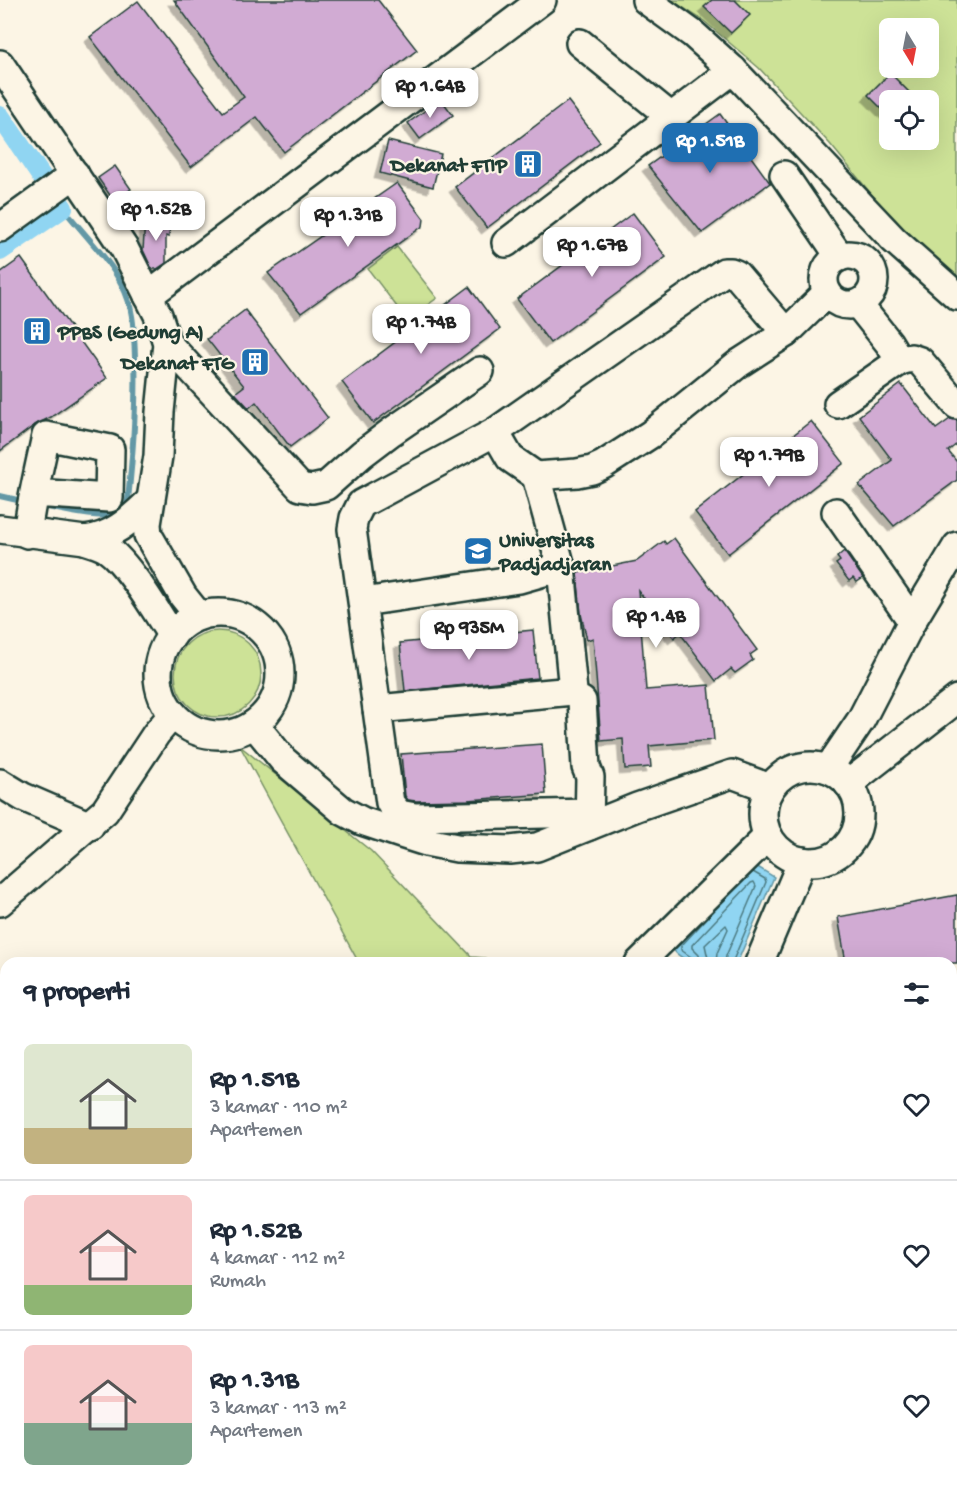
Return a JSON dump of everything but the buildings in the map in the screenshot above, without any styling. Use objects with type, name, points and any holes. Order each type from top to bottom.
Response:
[{"type":"lane","points":[[148,296],[542,0]]},
{"type":"lane","points":[[646,0],[693,34],[733,70],[894,240],[957,296]]},
{"type":"lane","points":[[580,43],[671,117]]},
{"type":"lane","points":[[0,64],[63,183],[124,248],[158,315],[168,343],[300,487],[312,489],[326,486],[362,454],[480,371]]},
{"type":"lane","points":[[506,243],[733,70]]},
{"type":"lane","points":[[784,175],[840,257]]},
{"type":"lane","points":[[0,228],[63,183]]},
{"type":"lane","points":[[871,267],[894,240]]},
{"type":"lane","points":[[857,256],[871,267],[874,284],[871,293],[858,304],[841,304],[827,293],[824,276],[832,261],[840,257],[857,256]]},
{"type":"lane","points":[[590,820],[415,817],[399,814],[390,803],[352,529],[354,518],[361,504],[495,432],[724,272],[736,274],[786,333]]},
{"type":"lane","points":[[495,432],[510,458],[537,476],[592,470],[651,434],[738,364],[786,333],[827,293]]},
{"type":"lane","points":[[858,304],[889,343],[900,361]]},
{"type":"lane","points":[[168,343],[160,412],[158,456],[149,502],[148,536],[183,596],[199,616]]},
{"type":"lane","points":[[838,404],[900,361],[911,358],[920,361],[957,405]]},
{"type":"lane","points":[[377,709],[573,691],[561,567],[537,476]]},
{"type":"lane","points":[[85,540],[110,534],[149,502]]},
{"type":"lane","points":[[0,530],[31,508],[85,540],[107,549],[136,581],[171,636]]},
{"type":"lane","points":[[836,512],[912,621]]},
{"type":"lane","points":[[838,776],[861,720],[912,621],[957,546]]},
{"type":"lane","points":[[363,603],[519,579],[561,567]]},
{"type":"lane","points":[[226,613],[241,617],[257,626],[273,644],[280,675],[278,689],[267,712],[254,724],[234,733],[207,734],[194,729],[173,714],[161,693],[158,678],[158,666],[163,649],[171,636],[179,628],[199,616],[226,613]]},
{"type":"lane","points":[[838,776],[957,699]]},
{"type":"lane","points":[[582,701],[586,767],[590,777],[590,820]]},
{"type":"lane","points":[[0,902],[105,811],[156,734],[173,714]]},
{"type":"lane","points":[[254,724],[283,760],[343,811],[362,821],[426,842],[457,848],[526,849],[537,847],[590,820],[637,807],[732,774],[770,788]]},
{"type":"lane","points":[[812,765],[838,776],[855,795],[859,807],[855,833],[838,853],[826,859],[802,861],[782,852],[768,836],[763,820],[764,803],[770,788],[781,776],[795,768],[812,765]]},
{"type":"lane","points":[[0,783],[23,797],[90,826]]},
{"type":"lane","points":[[647,957],[768,836]]},
{"type":"lane","points":[[762,957],[802,861]]},
{"type":"lane","points":[[0,878],[37,869]]},
{"type":"green space","points":[[671,0],[957,0],[957,281],[901,230],[830,144],[759,68],[704,21]]},
{"type":"green space","points":[[397,247],[437,298],[407,320],[368,269]]},
{"type":"green space","points":[[218,631],[235,634],[249,643],[258,657],[261,674],[258,691],[249,705],[235,714],[218,717],[201,714],[187,705],[178,691],[175,674],[178,657],[187,643],[201,634]]},
{"type":"green space","points":[[240,746],[371,851],[472,957],[356,957]]},
{"type":"water","points":[[751,863],[774,877],[740,957],[682,957],[672,948]]},
{"type":"waterway","points":[[0,116],[63,208],[0,251]]},
{"type":"waterway","points":[[47,507],[99,516],[118,514],[125,510],[128,500],[134,428],[135,348],[129,302],[117,275],[63,208]]},
{"type":"waterway","points":[[0,496],[26,502]]},
{"type":"place","name":"Dekanat FTIP","points":[[528,164]]},
{"type":"place","name":"PPBS (Gedung A)","points":[[37,331]]},
{"type":"place","name":"Dekanat FTG","points":[[255,362]]},
{"type":"place","name":"Universitas Padjadjaran","points":[[478,551]]}]
